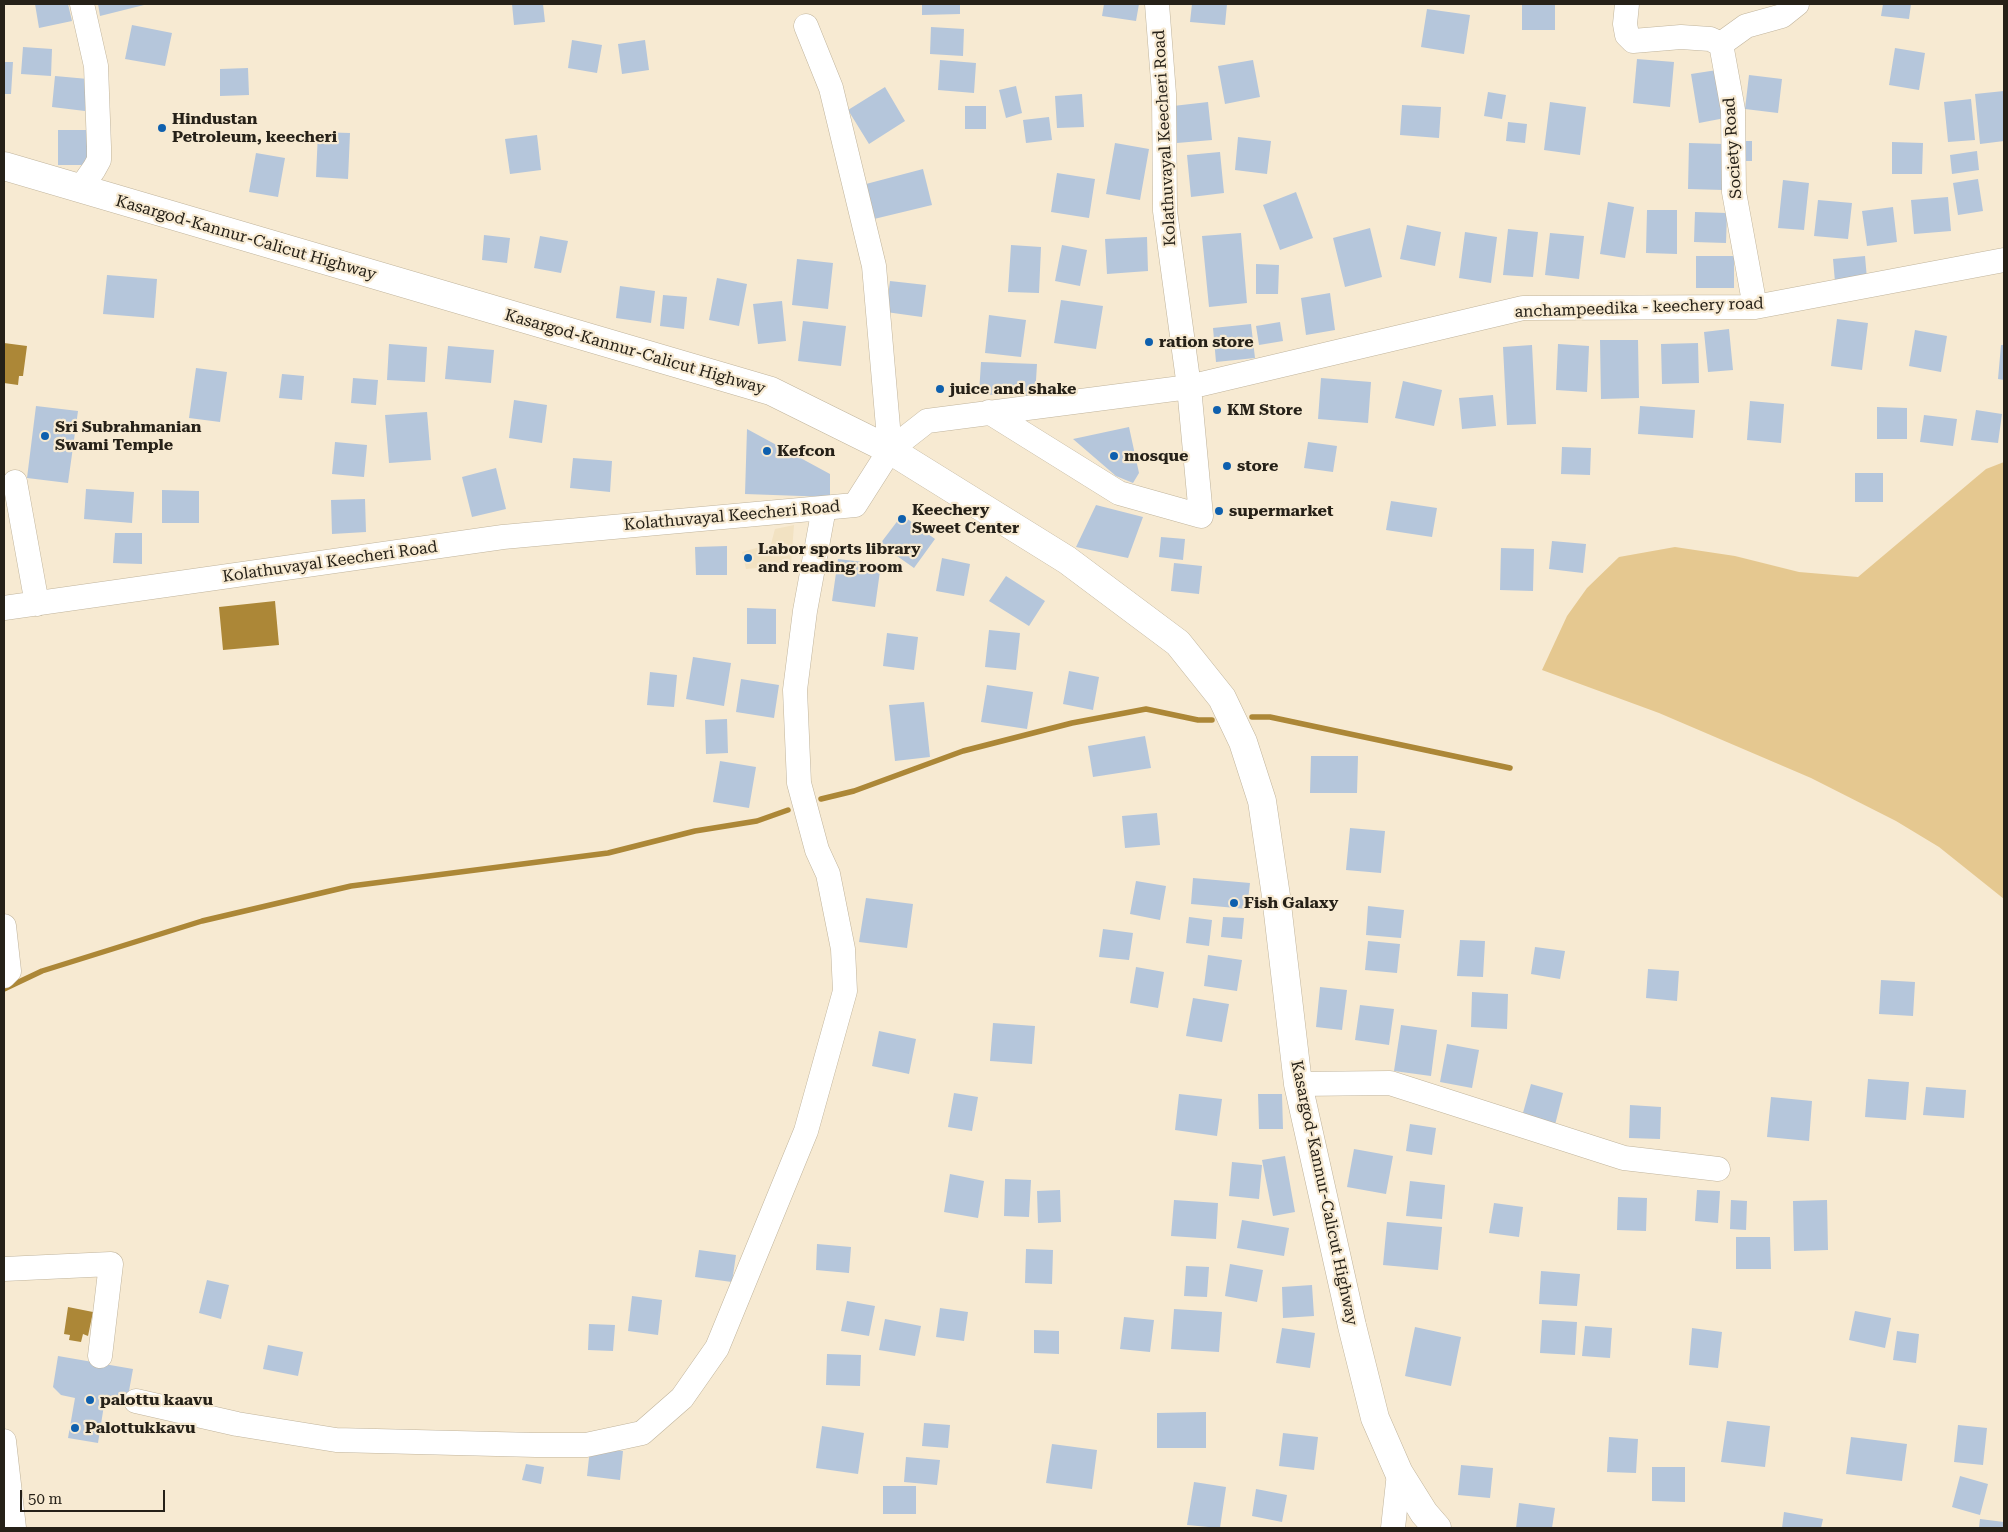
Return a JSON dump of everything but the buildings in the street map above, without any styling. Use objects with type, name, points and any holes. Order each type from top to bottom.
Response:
[{"type":"highway","name":"Kasargod-Kannur-Calicut Highway","points":[[4,166],[771,391],[890,450],[1067,560],[1178,643],[1222,698],[1243,742],[1262,801],[1298,1084],[1375,1418],[1399,1473],[1424,1513],[1437,1528]]},
{"type":"street","points":[[80,189],[99,160],[100,147],[96,66],[82,4]]},
{"type":"street","name":"Kolathuvayal Keecheri Road","points":[[4,608],[503,537],[855,505],[890,450],[927,421],[1189,387],[1166,211],[1164,94],[1157,4]]},
{"type":"street","points":[[1627,4],[1625,24],[1627,35],[1633,41],[1681,37],[1710,39],[1721,44],[1746,26],[1782,16],[1797,4]]},
{"type":"street","points":[[806,26],[830,88],[874,266],[890,450]]},
{"type":"street","name":"Society Road","points":[[1721,44],[1733,110],[1734,192],[1755,307]]},
{"type":"street","name":"anchampeedika - keechery road","points":[[1189,387],[1523,308],[1755,307],[2004,260]]},
{"type":"street","points":[[989,412],[1118,493],[1200,516],[1189,387]]},
{"type":"street","points":[[15,482],[37,604]]},
{"type":"street","points":[[136,1401],[237,1424],[336,1440],[586,1445],[642,1433],[682,1398],[717,1348],[806,1131],[845,992],[843,949],[830,884],[817,850],[798,774],[795,690],[805,610],[824,508]]},
{"type":"street","points":[[4,926],[9,971],[4,976]]},
{"type":"street","points":[[1298,1084],[1390,1083],[1624,1158],[1718,1169]]},
{"type":"street","points":[[4,1269],[111,1264],[100,1356]]},
{"type":"street","points":[[5,1456],[14,1528]]},
{"type":"street","points":[[1393,1528],[1399,1473]]},
{"type":"shaded area","points":[[4,343],[27,346],[23,376],[19,376],[18,385],[4,383]]},
{"type":"shaded area","points":[[2004,462],[2004,899],[1939,847],[1896,821],[1811,778],[1659,713],[1542,670],[1567,616],[1587,588],[1619,557],[1675,547],[1735,556],[1799,572],[1858,577],[1986,469]]},
{"type":"shaded area","points":[[794,525],[791,565],[746,569],[742,552],[771,544],[775,529]]},
{"type":"shaded area","points":[[275,601],[279,645],[223,650],[219,607]]},
{"type":"shaded area","points":[[68,1307],[93,1312],[88,1336],[83,1334],[81,1342],[69,1340],[70,1335],[64,1334]]},
{"type":"waterway","points":[[821,799],[854,791],[963,751],[1072,723],[1146,709],[1198,720],[1212,720]]},
{"type":"waterway","points":[[1252,717],[1270,717],[1510,768]]},
{"type":"waterway","points":[[4,989],[42,971],[202,921],[351,886],[608,853],[695,831],[757,821],[788,810]]},
{"type":"place","name":"Hindustan Petroleum, keecheri","points":[[162,128]]},
{"type":"place","name":"ration store","points":[[1149,342]]},
{"type":"place","name":"juice and shake","points":[[940,389]]},
{"type":"place","name":"KM Store","points":[[1217,410]]},
{"type":"place","name":"Sri Subrahmanian Swami Temple","points":[[45,436]]},
{"type":"place","name":"Kefcon","points":[[767,451]]},
{"type":"place","name":"mosque","points":[[1114,456]]},
{"type":"place","name":"store","points":[[1227,466]]},
{"type":"place","name":"supermarket","points":[[1219,511]]},
{"type":"place","name":"Keechery Sweet Center","points":[[902,519]]},
{"type":"place","name":"Labor sports library and reading room","points":[[748,558]]},
{"type":"place","name":"Fish Galaxy","points":[[1234,903]]},
{"type":"place","name":"palottu kaavu","points":[[90,1400]]},
{"type":"place","name":"Palottukkavu","points":[[75,1428]]}]
